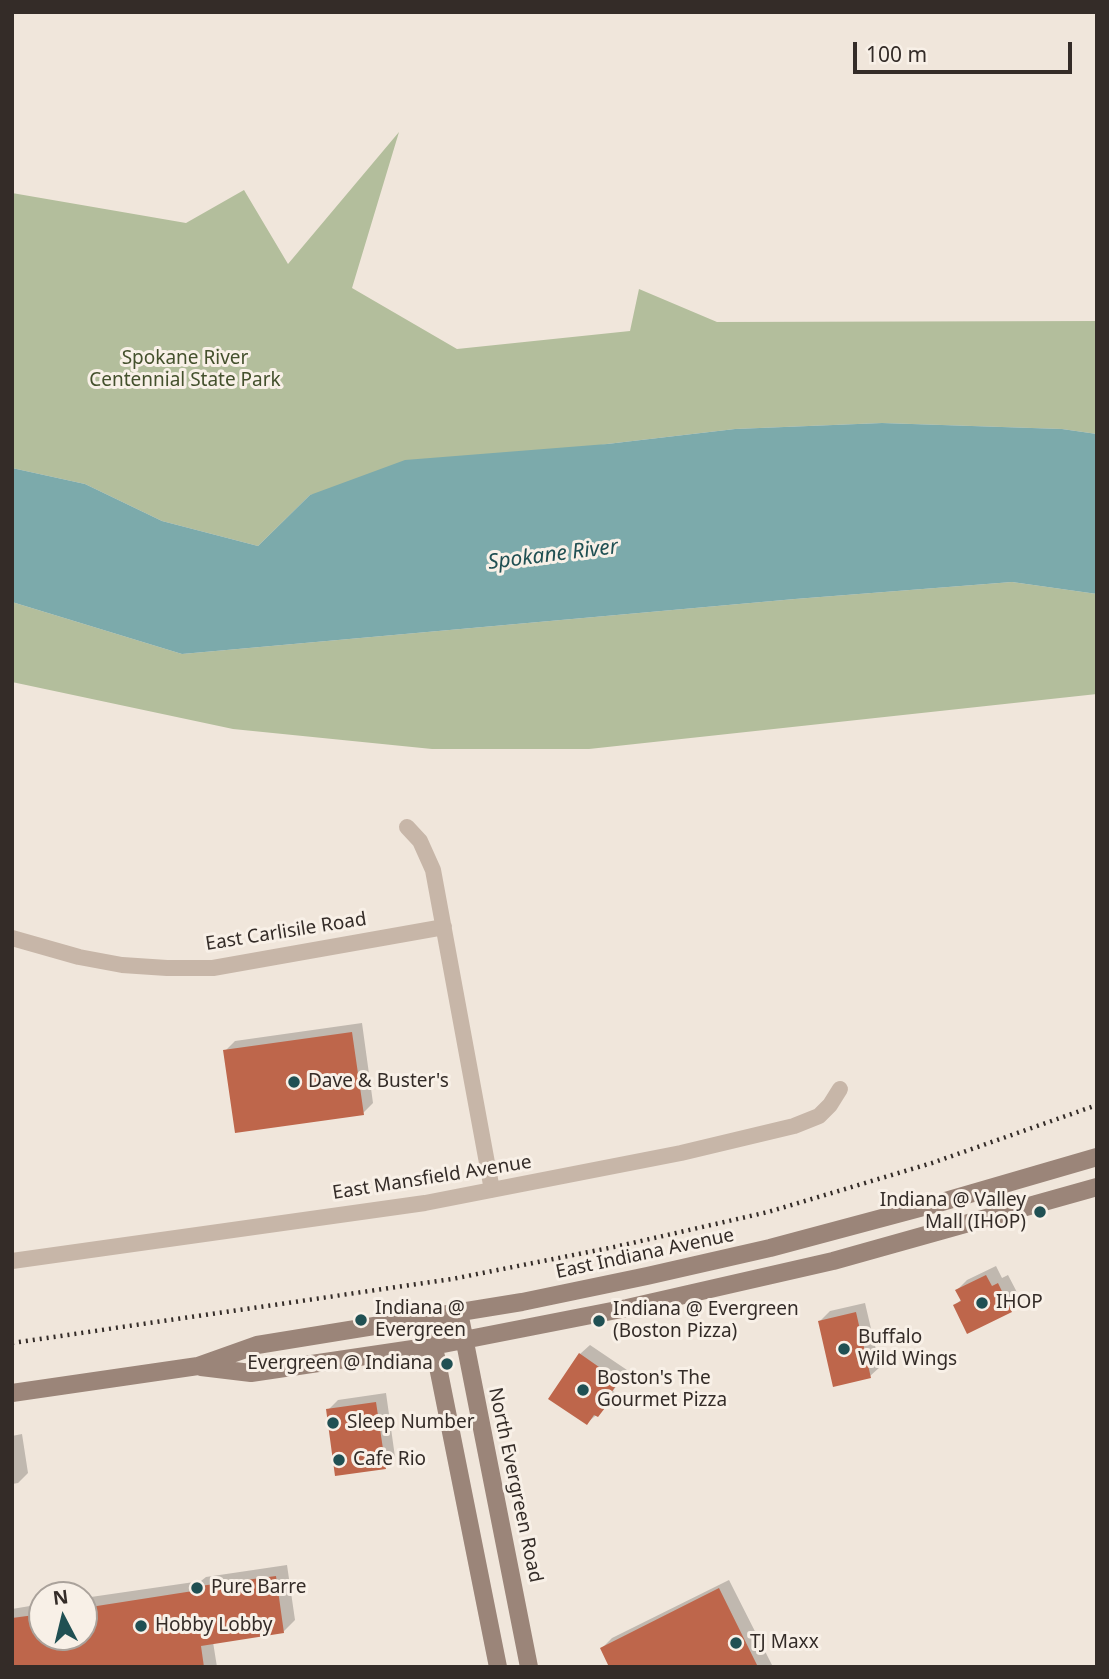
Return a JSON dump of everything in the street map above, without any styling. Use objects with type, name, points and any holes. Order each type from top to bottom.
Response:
[{"type":"main road","name":"East Indiana Avenue","points":[[12,1392],[198,1366],[257,1345],[459,1312],[635,1279],[770,1248],[1097,1157]]},
{"type":"main road","name":"East Indiana Avenue","points":[[198,1366],[251,1373],[433,1346],[627,1308],[833,1261],[1097,1187]]},
{"type":"main road","name":"North Evergreen Road","points":[[459,1312],[529,1667]]},
{"type":"main road","points":[[428,1317],[498,1667]]},
{"type":"street","points":[[407,827],[419,841],[433,870],[492,1190]]},
{"type":"street","name":"East Carlisile Road","points":[[12,938],[79,957],[122,965],[212,968],[444,927]]},
{"type":"street","name":"East Mansfield Avenue","points":[[12,1261],[425,1203],[681,1153],[794,1126],[818,1116],[830,1105],[840,1089]]},
{"type":"green space","name":"Spokane River Centennial State Park","points":[[399,132],[352,288],[457,349],[630,331],[639,289],[717,322],[1097,321],[1097,434],[1062,429],[882,423],[735,429],[607,444],[310,495],[258,546],[162,521],[85,484],[12,468],[12,193],[186,223],[244,190],[288,264]]},
{"type":"green space","points":[[1012,582],[1097,594],[1097,694],[589,749],[432,749],[233,729],[12,682],[12,602],[182,654]]},
{"type":"water","name":"Spokane River","points":[[882,423],[1062,429],[1097,434],[1097,594],[1012,582],[182,654],[12,602],[12,468],[85,484],[162,521],[258,546],[310,495],[405,460],[607,444],[735,429]]},
{"type":"building","name":"Dave & Buster's","points":[[352,1032],[364,1115],[235,1133],[223,1050]]},
{"type":"building","name":"IHOP","points":[[986,1275],[992,1286],[998,1283],[1012,1312],[967,1334],[953,1305],[961,1301],[955,1290]]},
{"type":"building","name":"Buffalo Wild Wings","points":[[856,1312],[871,1378],[833,1387],[818,1321]]},
{"type":"building","name":"Boston's The Gourmet Pizza","points":[[579,1353],[619,1381],[605,1402],[608,1404],[598,1417],[594,1415],[587,1425],[548,1399]]},
{"type":"building","points":[[376,1402],[386,1469],[335,1476],[326,1409]]},
{"type":"building","points":[[276,1576],[284,1633],[201,1646],[204,1667],[12,1667],[12,1618],[28,1616],[28,1651],[98,1651],[98,1606],[193,1591],[192,1587]]},
{"type":"building","points":[[719,1588],[758,1667],[609,1667],[600,1648]]},
{"type":"railway","points":[[12,1343],[452,1279],[619,1246],[768,1212],[932,1163],[1097,1105]]},
{"type":"place","name":"Dave & Buster's","points":[[294,1082]]},
{"type":"place","name":"Indiana @ Valley Mall (IHOP)","points":[[1040,1212]]},
{"type":"place","name":"IHOP","points":[[982,1303]]},
{"type":"place","name":"Indiana @ Evergreen","points":[[361,1320]]},
{"type":"place","name":"Indiana @ Evergreen (Boston Pizza)","points":[[599,1321]]},
{"type":"place","name":"Buffalo Wild Wings","points":[[844,1349]]},
{"type":"place","name":"Evergreen @ Indiana","points":[[447,1364]]},
{"type":"place","name":"Boston's The Gourmet Pizza","points":[[583,1390]]},
{"type":"place","name":"Sleep Number","points":[[333,1423]]},
{"type":"place","name":"Cafe Rio","points":[[339,1460]]},
{"type":"place","name":"Pure Barre","points":[[197,1588]]},
{"type":"place","name":"Hobby Lobby","points":[[141,1626]]},
{"type":"place","name":"TJ Maxx","points":[[736,1643]]}]
